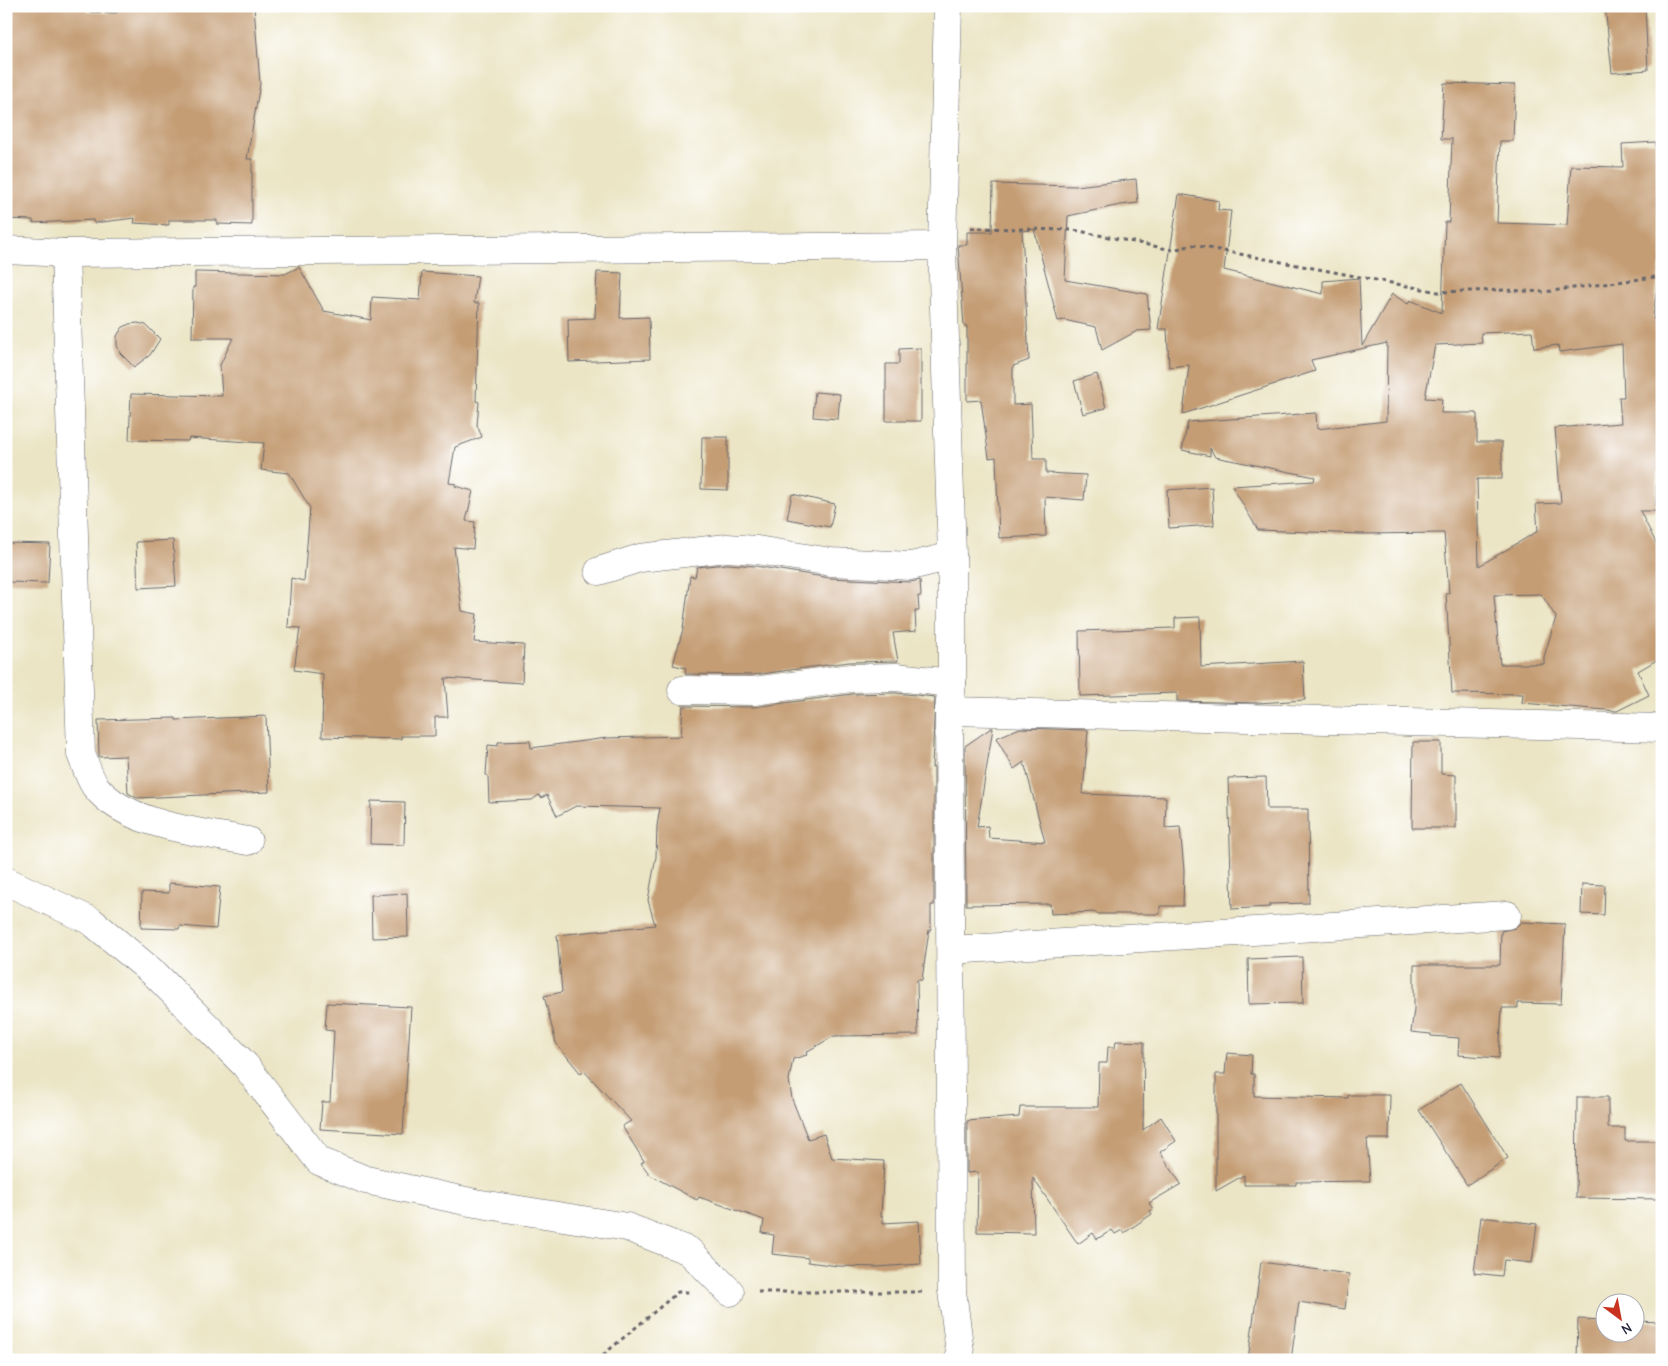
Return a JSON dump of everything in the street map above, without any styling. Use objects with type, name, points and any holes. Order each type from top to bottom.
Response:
[{"type":"street","points":[[948,6],[942,246],[952,556],[952,684],[949,711],[952,1292],[961,1360]]},
{"type":"street","points":[[6,250],[65,253],[942,246]]},
{"type":"street","points":[[65,253],[81,754],[95,785],[117,806],[150,821],[248,841]]},
{"type":"street","points":[[599,571],[640,558],[727,548],[757,550],[831,562],[911,566],[952,556]]},
{"type":"street","points":[[682,690],[754,691],[851,678],[896,677],[952,684]]},
{"type":"street","points":[[949,711],[1662,728]]},
{"type":"street","points":[[6,881],[91,921],[156,975],[244,1065],[320,1161],[366,1180],[475,1203],[627,1227],[689,1251],[730,1292]]},
{"type":"street","points":[[951,950],[1508,915]]},
{"type":"path","points":[[942,246],[961,228],[1074,230],[1173,250],[1194,245],[1438,292],[1505,290],[1544,292],[1662,276]]},
{"type":"path","points":[[597,1360],[678,1292],[952,1292]]},
{"type":"building","points":[[6,6],[86,6],[88,12],[116,13],[123,6],[254,6],[260,84],[247,159],[252,159],[252,225],[217,224],[217,220],[169,220],[169,225],[134,223],[135,218],[94,223],[93,220],[33,223],[33,220],[6,219]]},
{"type":"building","points":[[1605,6],[1645,6],[1648,70],[1612,73]]},
{"type":"building","points":[[1444,83],[1515,85],[1513,141],[1500,141],[1497,223],[1567,225],[1571,166],[1623,167],[1622,144],[1656,142],[1658,211],[1660,211],[1662,227],[1662,264],[1660,264],[1653,319],[1662,318],[1662,471],[1657,472],[1656,511],[1640,511],[1662,555],[1662,657],[1638,671],[1649,695],[1617,711],[1522,703],[1523,694],[1452,693],[1446,593],[1449,593],[1444,533],[1361,534],[1258,530],[1232,486],[1314,481],[1315,477],[1215,457],[1210,448],[1210,456],[1182,450],[1188,422],[1316,413],[1317,429],[1386,421],[1387,343],[1311,360],[1315,371],[1183,414],[1189,365],[1169,367],[1167,329],[1158,329],[1179,194],[1219,201],[1218,210],[1231,211],[1224,270],[1323,294],[1323,281],[1359,278],[1362,346],[1392,294],[1408,304],[1410,300],[1442,313],[1445,222],[1449,222],[1452,139],[1441,139]],"holes":[[[1532,331],[1534,348],[1558,345],[1559,352],[1622,344],[1624,397],[1619,397],[1621,423],[1555,428],[1561,503],[1536,504],[1538,531],[1479,566],[1477,479],[1502,479],[1502,442],[1477,442],[1477,413],[1441,413],[1442,399],[1425,398],[1435,345],[1482,343],[1481,333]],[[1541,594],[1556,617],[1544,657],[1544,664],[1500,664],[1494,595]]]},
{"type":"building","points":[[1136,179],[1138,203],[1068,216],[1065,280],[1147,294],[1151,330],[1137,331],[1102,350],[1096,327],[1064,320],[1058,321],[1034,229],[1022,231],[1029,360],[1013,366],[1013,405],[1031,404],[1033,459],[1046,459],[1046,473],[1086,475],[1084,500],[1045,497],[1046,536],[999,538],[996,457],[989,458],[981,400],[967,401],[967,326],[964,326],[958,245],[967,245],[967,232],[992,232],[993,184],[1076,186]]},
{"type":"building","points":[[299,267],[324,311],[371,320],[372,297],[420,300],[422,272],[478,276],[474,303],[479,303],[476,401],[479,402],[477,425],[482,437],[455,447],[449,483],[473,491],[466,521],[475,522],[473,549],[454,547],[462,611],[477,614],[474,642],[524,645],[522,683],[445,678],[448,717],[435,717],[435,736],[401,736],[401,739],[322,737],[323,674],[294,670],[300,628],[288,627],[291,578],[304,581],[310,508],[289,473],[261,470],[264,443],[189,438],[188,441],[129,440],[131,394],[222,396],[220,365],[233,338],[192,338],[195,272],[285,274]]},
{"type":"building","points":[[597,272],[622,273],[620,318],[649,317],[650,359],[569,362],[568,319],[595,318]]},
{"type":"building","points":[[138,323],[146,325],[160,339],[150,355],[134,367],[120,353],[117,345],[117,336],[122,328],[129,324]]},
{"type":"building","points":[[921,348],[921,421],[886,421],[886,364],[899,364],[899,349]]},
{"type":"building","points":[[1097,374],[1106,408],[1083,414],[1074,381]]},
{"type":"building","points":[[815,392],[840,394],[838,419],[813,417]]},
{"type":"building","points":[[702,437],[728,437],[728,490],[701,489]]},
{"type":"building","points":[[1212,487],[1214,525],[1169,528],[1167,490]]},
{"type":"building","points":[[792,494],[835,504],[830,527],[787,519]]},
{"type":"building","points":[[173,540],[176,586],[138,588],[136,542]]},
{"type":"building","points":[[6,543],[50,544],[48,583],[6,582]]},
{"type":"building","points":[[727,564],[755,566],[830,578],[910,582],[920,580],[921,596],[918,596],[919,611],[915,611],[916,631],[893,633],[898,661],[849,662],[753,675],[685,674],[686,668],[673,665],[683,629],[690,576],[695,577],[697,567]]},
{"type":"building","points":[[1200,617],[1201,667],[1303,661],[1305,700],[1258,703],[1177,701],[1177,693],[1080,696],[1079,631],[1175,628],[1175,618]]},
{"type":"building","points":[[895,693],[935,697],[932,768],[934,767],[934,905],[931,905],[931,930],[929,930],[922,980],[917,980],[918,1035],[834,1036],[806,1052],[807,1055],[793,1059],[789,1080],[792,1099],[808,1139],[824,1134],[832,1158],[884,1161],[881,1216],[883,1216],[883,1223],[919,1221],[921,1264],[877,1267],[838,1266],[808,1262],[808,1258],[772,1254],[774,1235],[762,1233],[764,1220],[699,1197],[697,1200],[650,1175],[641,1163],[644,1161],[622,1126],[631,1121],[584,1071],[581,1074],[556,1043],[544,996],[562,992],[557,935],[655,925],[648,900],[656,857],[657,826],[660,808],[576,806],[557,816],[547,795],[541,798],[539,795],[532,800],[489,802],[488,776],[486,775],[488,745],[498,746],[498,742],[530,741],[531,748],[607,738],[681,736],[683,706],[754,707],[852,694]]},
{"type":"building","points":[[266,716],[269,792],[137,798],[128,793],[126,756],[99,757],[98,720],[176,718],[176,720]]},
{"type":"building","points":[[993,728],[977,827],[988,826],[989,838],[1045,842],[1024,762],[1014,769],[996,738],[1020,728],[1088,730],[1083,794],[1166,797],[1165,828],[1180,827],[1184,870],[1183,906],[1160,906],[1160,914],[1096,914],[1096,912],[1051,914],[1050,904],[966,905],[965,746]]},
{"type":"building","points":[[1413,742],[1441,742],[1441,774],[1456,775],[1456,828],[1412,828]]},
{"type":"building","points":[[1266,777],[1267,809],[1308,809],[1309,903],[1270,904],[1270,907],[1232,909],[1228,778]]},
{"type":"building","points":[[371,801],[405,802],[404,845],[370,844]]},
{"type":"building","points":[[169,883],[220,887],[216,929],[180,926],[179,929],[141,928],[142,892],[169,893]]},
{"type":"building","points":[[1582,884],[1605,885],[1604,915],[1581,914]]},
{"type":"building","points":[[407,893],[408,937],[372,938],[371,895]]},
{"type":"building","points":[[1521,922],[1565,924],[1561,1004],[1518,1003],[1518,1008],[1502,1008],[1499,1058],[1458,1055],[1459,1038],[1411,1032],[1414,1009],[1414,965],[1500,965],[1501,931],[1515,928]]},
{"type":"building","points":[[1302,957],[1303,1003],[1249,1004],[1248,959]]},
{"type":"building","points":[[327,1003],[411,1007],[403,1134],[320,1129],[322,1102],[330,1102],[334,1031],[325,1030]]},
{"type":"building","points":[[1116,1041],[1144,1042],[1143,1130],[1161,1117],[1176,1141],[1160,1152],[1181,1184],[1149,1203],[1153,1209],[1150,1211],[1152,1214],[1124,1233],[1122,1230],[1115,1234],[1112,1230],[1097,1239],[1093,1233],[1078,1244],[1033,1178],[1034,1233],[977,1232],[978,1172],[967,1173],[967,1121],[1019,1117],[1020,1107],[1098,1107],[1099,1063],[1107,1063],[1108,1047],[1115,1047]]},
{"type":"building","points":[[1227,1053],[1252,1055],[1251,1074],[1254,1074],[1254,1096],[1348,1098],[1348,1095],[1390,1095],[1389,1139],[1367,1139],[1370,1181],[1296,1182],[1296,1185],[1244,1185],[1244,1175],[1216,1191],[1216,1074],[1225,1074]]},
{"type":"building","points":[[1461,1083],[1508,1158],[1467,1185],[1419,1110]]},
{"type":"building","points":[[1577,1097],[1608,1097],[1608,1128],[1625,1128],[1625,1141],[1662,1141],[1662,1199],[1576,1198]]},
{"type":"building","points":[[1481,1217],[1537,1224],[1532,1263],[1504,1260],[1502,1276],[1474,1273]]},
{"type":"building","points":[[1261,1262],[1349,1274],[1345,1309],[1299,1302],[1291,1360],[1248,1360]]},
{"type":"building","points":[[1578,1319],[1596,1320],[1596,1344],[1646,1344],[1646,1321],[1662,1322],[1662,1360],[1577,1360]]}]
